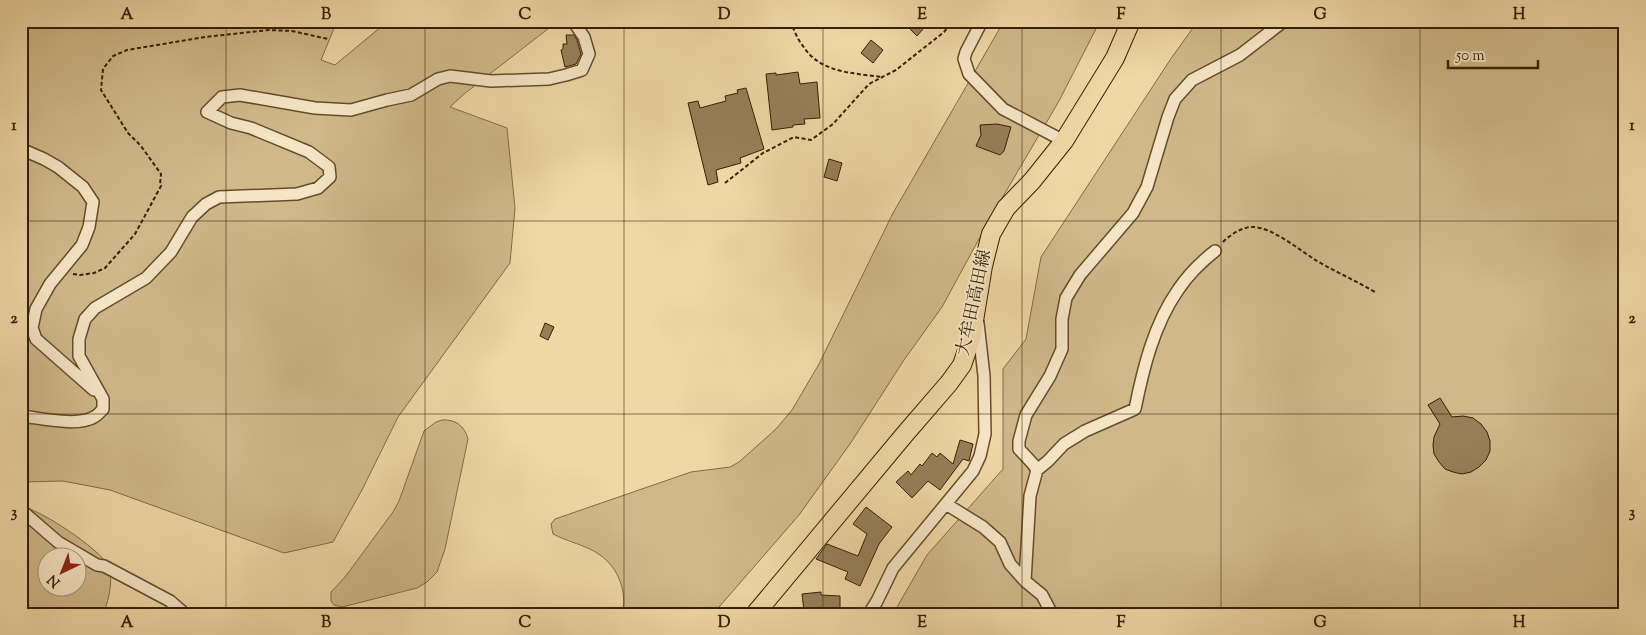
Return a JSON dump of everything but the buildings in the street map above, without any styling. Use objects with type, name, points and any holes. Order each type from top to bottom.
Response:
[{"type":"main road","name":"大牟田高田線","points":[[755,614],[949,383],[962,364],[971,339],[983,266],[991,234],[1006,208],[1064,141],[1115,58],[1131,21]]},
{"type":"street","points":[[21,416],[70,421],[86,420],[95,417],[103,409],[103,399],[80,356],[79,339],[84,320],[95,308],[146,278],[171,252],[192,217],[206,204],[219,197],[297,194],[318,188],[330,177],[329,167],[309,152],[207,112],[222,97],[240,95],[315,108],[351,110],[411,95],[438,79],[450,76],[491,82],[549,79],[582,70],[590,54],[584,37],[573,21]]},
{"type":"street","points":[[982,21],[964,59],[969,74],[1003,109],[1064,141]]},
{"type":"street","points":[[1025,581],[1030,496],[1036,470],[1019,449],[1019,441],[1026,416],[1050,376],[1062,349],[1062,318],[1066,298],[1080,275],[1133,213],[1147,186],[1175,99],[1192,80],[1240,55],[1284,21]]},
{"type":"street","points":[[21,149],[44,158],[58,167],[83,187],[92,202],[89,227],[82,245],[50,284],[36,309],[32,328],[36,339],[103,399]]},
{"type":"street","points":[[1036,470],[1048,461],[1064,444],[1085,431],[1135,409],[1141,379],[1160,324],[1178,290],[1214,251]]},
{"type":"street","points":[[869,614],[877,602],[893,568],[973,470],[980,456],[985,434],[984,376],[976,308]]},
{"type":"street","points":[[946,504],[983,527],[1000,542],[1010,564],[1025,581],[1042,595],[1052,614]]},
{"type":"street","points":[[21,510],[58,542],[97,565],[104,566],[170,601],[185,614]]},
{"type":"path","points":[[790,21],[802,46],[812,58],[829,68],[882,78]]},
{"type":"path","points":[[725,183],[763,153],[794,137],[811,140],[832,124],[869,84],[896,70],[944,32],[952,21]]},
{"type":"path","points":[[63,269],[71,274],[80,275],[94,274],[105,268],[135,234],[161,186],[161,174],[141,146],[128,133],[101,90],[103,69],[113,56],[127,50],[205,36],[269,30],[292,31],[328,39]]},
{"type":"path","points":[[1214,251],[1229,236],[1242,229],[1254,227],[1266,230],[1375,292]]},
{"type":"shaded area","points":[[21,21],[337,21],[321,60],[335,65],[388,21],[558,21],[450,107],[507,128],[515,208],[510,263],[398,417],[362,490],[333,542],[284,553],[110,490],[63,481],[21,482]]},
{"type":"shaded area","points":[[1004,21],[1100,21],[1059,101],[991,217],[942,307],[904,360],[850,444],[799,515],[713,614],[622,614],[624,598],[620,581],[612,566],[595,552],[553,534],[551,524],[555,519],[691,472],[730,467],[739,462],[776,429],[792,410],[819,364],[893,213]]},
{"type":"shaded area","points":[[1198,21],[1625,21],[1625,614],[893,614],[927,555],[1003,469],[1003,369],[1026,339],[1041,257],[1172,57]]},
{"type":"shaded area","points":[[442,420],[459,424],[467,434],[468,439],[445,549],[437,572],[427,582],[417,588],[342,607],[334,605],[331,601],[331,592],[345,577],[399,501],[424,431]]},
{"type":"shaded area","points":[[21,506],[55,522],[93,549],[108,565],[111,583],[107,604],[102,614],[21,614]]}]
